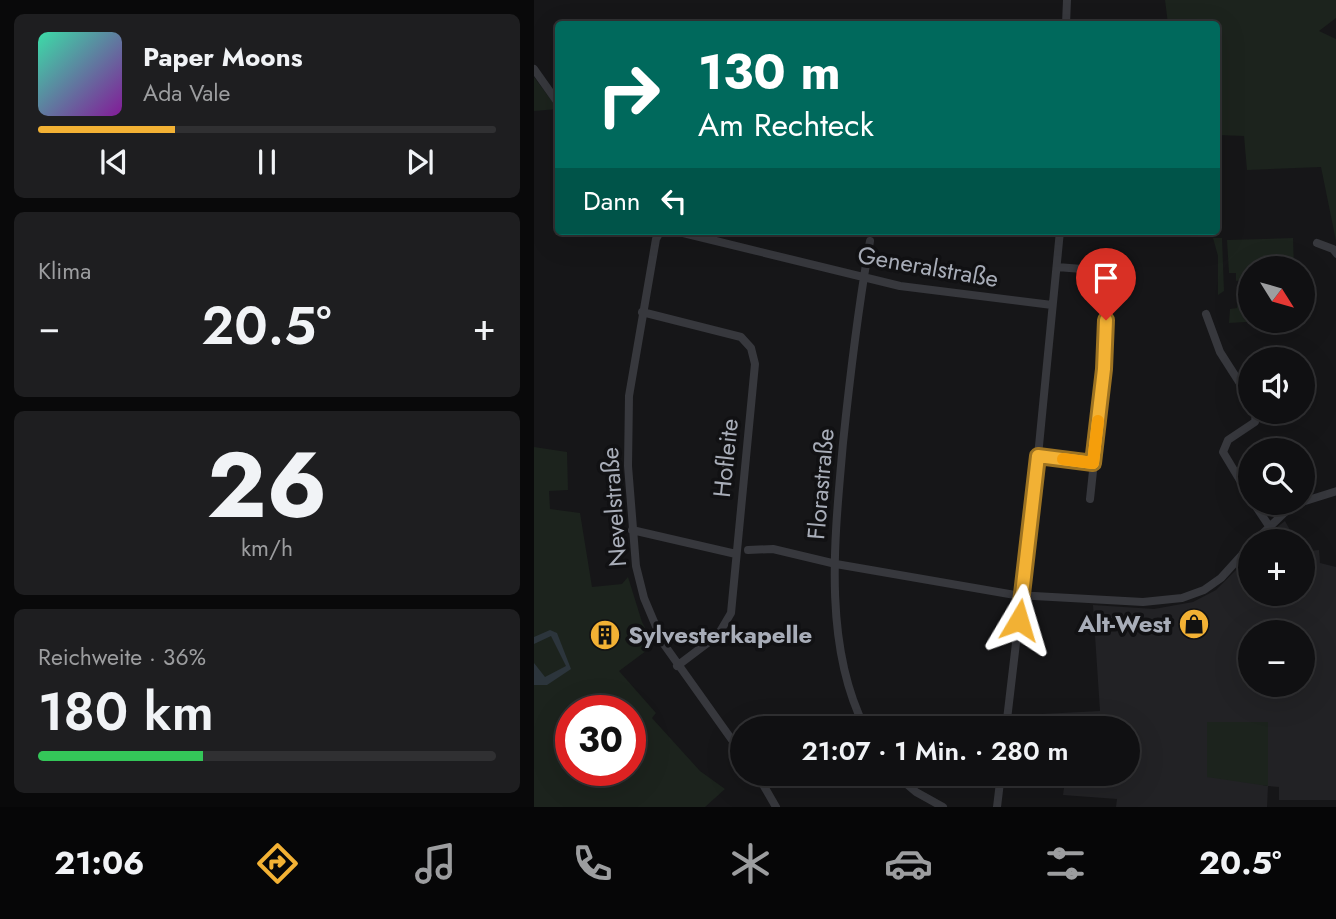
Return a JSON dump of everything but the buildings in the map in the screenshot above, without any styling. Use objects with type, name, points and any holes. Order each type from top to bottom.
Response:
[{"type":"street","points":[[1066,21],[1067,0]]},
{"type":"street","points":[[534,69],[555,99]]},
{"type":"street","name":"Nevelstraße","points":[[658,235],[629,396],[627,466],[636,566],[644,598],[663,643],[730,738]]},
{"type":"street","name":"Generalstraße","points":[[691,235],[909,288],[1052,305]]},
{"type":"street","points":[[1008,716],[1038,456],[1060,235]]},
{"type":"street","name":"Florastraße","points":[[861,716],[847,679],[839,645],[836,564],[846,411],[870,242]]},
{"type":"street","points":[[1317,243],[1333,249],[1336,254]]},
{"type":"street","points":[[1057,267],[1107,271],[1104,369],[1090,499]]},
{"type":"street","name":"Hofleite","points":[[642,312],[743,338],[752,350],[755,364],[729,621],[718,635],[678,666]]},
{"type":"street","points":[[1207,314],[1220,352],[1238,380]]},
{"type":"street","points":[[1238,478],[1224,456],[1224,447],[1228,440],[1252,424]]},
{"type":"street","points":[[1038,456],[1093,463]]},
{"type":"street","points":[[1315,498],[1336,491]]},
{"type":"street","points":[[1262,515],[1269,526]]},
{"type":"street","points":[[1266,529],[1284,515]]},
{"type":"street","points":[[632,530],[736,554]]},
{"type":"street","points":[[748,550],[773,549],[942,584],[1023,594],[1143,602],[1182,598],[1212,586],[1238,559]]},
{"type":"street","points":[[764,786],[776,807]]},
{"type":"street","points":[[909,786],[943,807]]},
{"type":"street","points":[[997,807],[1000,786]]},
{"type":"shaded area","points":[[1165,0],[1336,0],[1336,18],[1319,31],[1336,39],[1336,241],[1321,167],[1247,170],[1244,136],[1220,135],[1220,21],[1168,21]]},
{"type":"shaded area","points":[[534,77],[555,105],[555,109],[534,111]]},
{"type":"shaded area","points":[[1213,238],[1222,238],[1224,291],[1218,295],[1218,256]]},
{"type":"shaded area","points":[[1293,238],[1294,256],[1238,256],[1236,281],[1236,273],[1229,273],[1227,240]]},
{"type":"shaded area","points":[[1238,300],[1238,322],[1229,323],[1230,309],[1237,308]]},
{"type":"shaded area","points":[[534,447],[567,452],[568,490],[549,491],[550,509],[580,513],[592,587],[622,584],[628,577],[642,622],[654,645],[619,671],[640,695],[555,695],[555,786],[646,786],[646,702],[656,713],[652,718],[700,771],[725,789],[705,807],[534,807]]},
{"type":"shaded area","points":[[1285,521],[1289,529],[1275,529]]},
{"type":"shaded area","points":[[1315,550],[1319,550],[1320,563],[1336,567],[1336,800],[1279,800],[1279,787],[1268,786],[1267,807],[1116,807],[1117,799],[1063,795],[1064,786],[1140,786],[1140,716],[1023,716],[1100,711],[1093,605],[1154,609],[1193,602],[1216,590],[1238,568],[1238,606],[1315,606]],"holes":[[[1207,722],[1268,722],[1267,786],[1254,783]]]},
{"type":"shaded area","points":[[550,630],[557,633],[571,669],[547,685],[534,685],[534,663],[545,677],[566,666],[551,636],[534,644],[534,637]]},
{"type":"shaded area","points":[[1207,722],[1268,722],[1268,786],[1207,777]]},
{"type":"slow traffic","points":[[1063,459],[1093,463],[1098,421]]},
{"type":"place","name":"Alt-West","points":[[1194,624]]},
{"type":"place","name":"Sylvesterkapelle","points":[[605,635]]},
{"type":"route","points":[[1019,620],[1038,456],[1093,463],[1104,369],[1106,320]]}]
